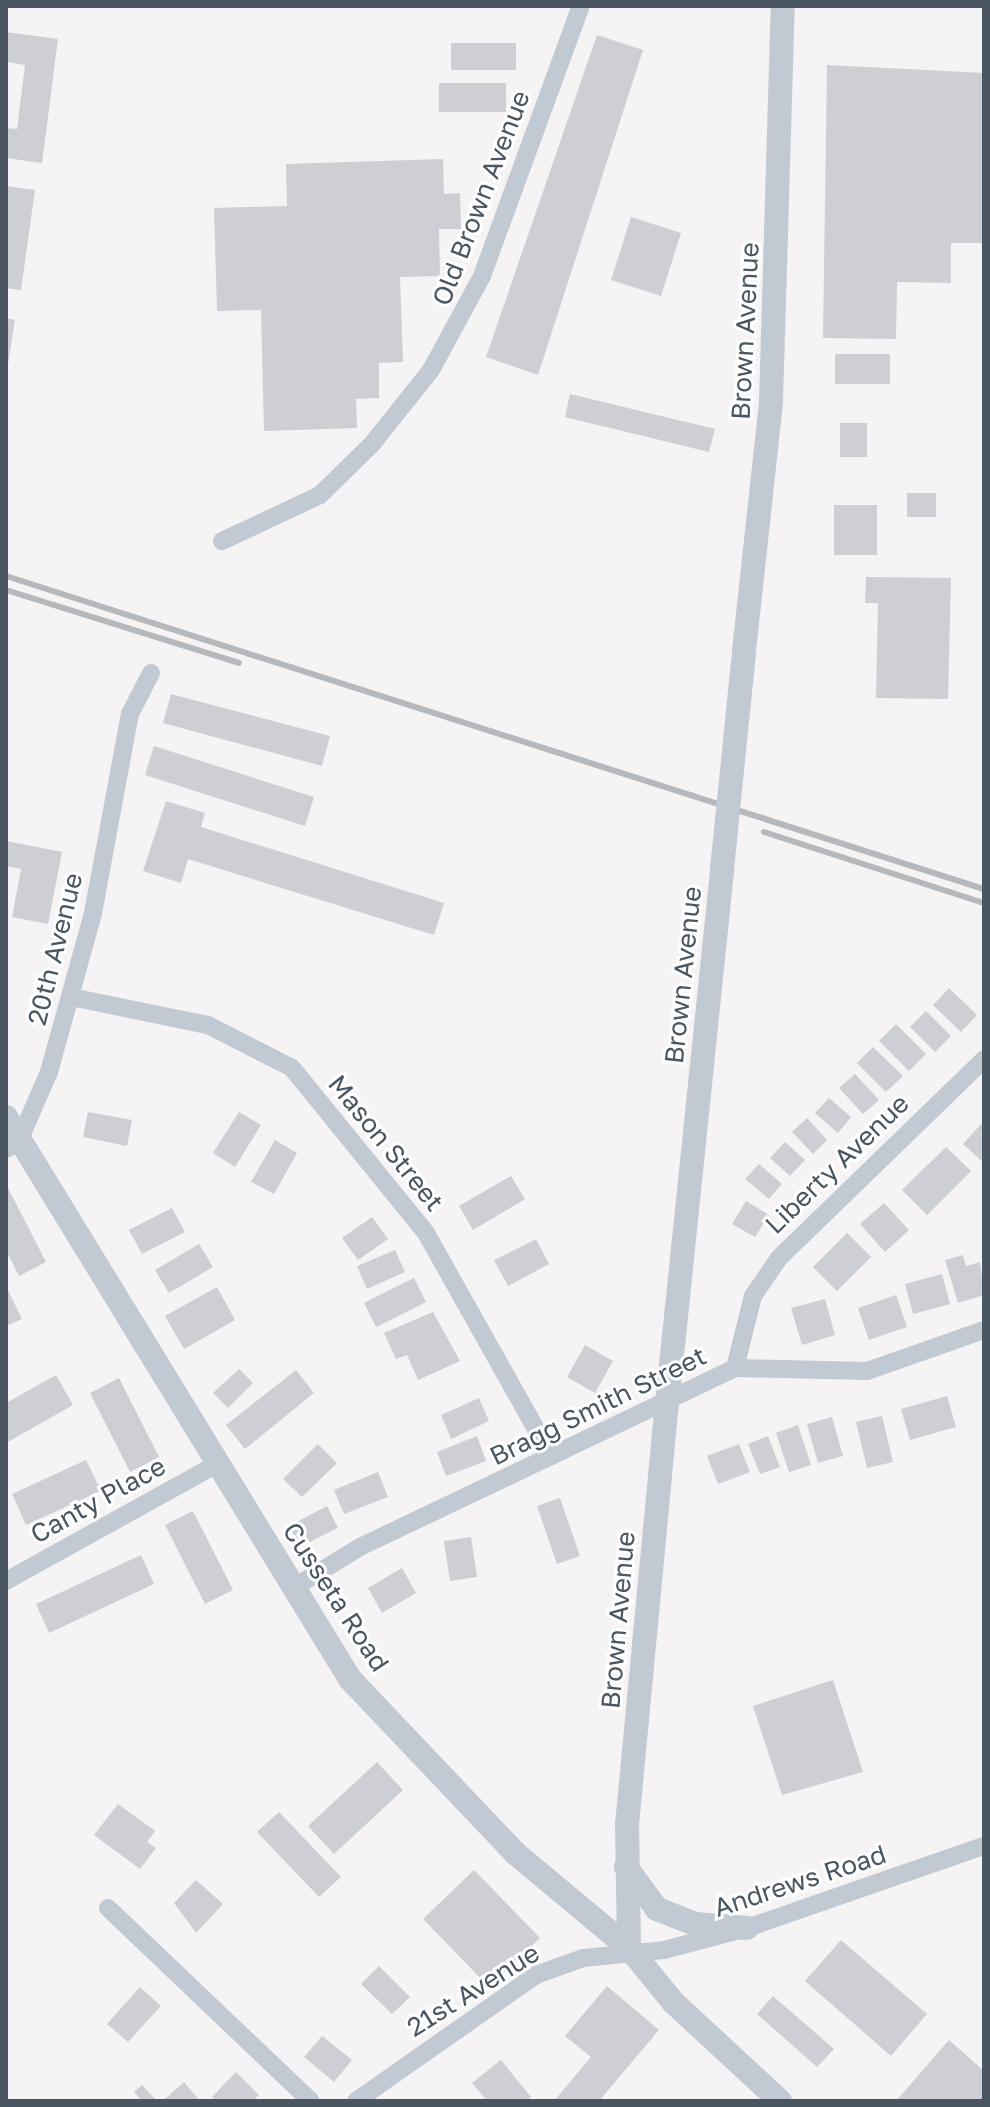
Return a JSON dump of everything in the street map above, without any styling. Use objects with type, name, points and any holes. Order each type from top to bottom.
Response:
[{"type":"street","name":"Old Brown Avenue","points":[[222,541],[320,495],[372,444],[431,370],[482,276],[581,6]]},
{"type":"street","name":"Brown Avenue","points":[[629,1948],[625,1865],[664,1432],[771,401],[783,6]]},
{"type":"street","name":"20th Avenue","points":[[13,1145],[49,1072],[71,997],[105,858],[130,714],[151,673]]},
{"type":"street","name":"Mason Street","points":[[71,997],[208,1025],[292,1068],[426,1233],[551,1456]]},
{"type":"street","name":"Liberty Avenue","points":[[735,1368],[753,1296],[779,1258],[984,1059]]},
{"type":"street","name":"Cusseta Road","points":[[6,1117],[13,1145],[215,1465],[298,1585],[350,1679],[515,1853],[629,1948],[673,2002],[780,2101]]},
{"type":"street","name":"Bragg Smith Street","points":[[298,1585],[360,1547],[735,1368],[867,1371],[984,1330]]},
{"type":"street","name":"Canty Place","points":[[6,1581],[215,1465]]},
{"type":"street","name":"Andrews Road","points":[[629,1948],[664,1950],[747,1928],[984,1846]]},
{"type":"street","points":[[625,1865],[657,1909],[695,1924],[747,1928]]},
{"type":"street","points":[[108,1908],[311,2101]]},
{"type":"street","name":"21st Avenue","points":[[356,2101],[536,1975],[629,1948]]},
{"type":"building","points":[[6,32],[58,39],[42,163],[6,158],[6,128],[17,129],[25,65],[6,62]]},
{"type":"building","points":[[597,35],[643,50],[538,375],[486,357]]},
{"type":"building","points":[[451,43],[516,43],[516,70],[451,70]]},
{"type":"building","points":[[827,65],[984,73],[984,243],[951,243],[951,283],[897,282],[896,339],[823,338]]},
{"type":"building","points":[[439,83],[506,83],[506,112],[439,112]]},
{"type":"building","points":[[443,159],[444,194],[460,193],[461,229],[439,229],[440,276],[400,277],[403,362],[379,363],[379,398],[356,399],[357,428],[264,431],[261,310],[217,311],[214,208],[287,206],[286,164]]},
{"type":"building","points":[[6,186],[35,190],[21,290],[6,288]]},
{"type":"building","points":[[631,217],[681,233],[661,296],[611,280]]},
{"type":"building","points":[[6,318],[15,320],[8,364],[6,364]]},
{"type":"building","points":[[835,354],[890,354],[890,384],[835,384]]},
{"type":"building","points":[[570,394],[715,429],[709,452],[565,417]]},
{"type":"building","points":[[840,423],[867,423],[867,457],[840,457]]},
{"type":"building","points":[[907,493],[936,493],[936,517],[907,517]]},
{"type":"building","points":[[834,505],[877,505],[877,555],[834,555]]},
{"type":"building","points":[[866,577],[951,578],[948,699],[876,698],[878,603],[865,603]]},
{"type":"building","points":[[171,694],[330,736],[322,766],[163,723]]},
{"type":"building","points":[[154,746],[314,797],[305,826],[145,775]]},
{"type":"building","points":[[166,801],[205,813],[201,827],[444,903],[434,935],[188,859],[181,883],[143,871]]},
{"type":"building","points":[[6,841],[62,852],[48,924],[12,917],[21,869],[6,866]]},
{"type":"building","points":[[949,988],[977,1015],[961,1032],[933,1005]]},
{"type":"building","points":[[926,1011],[951,1036],[935,1052],[910,1027]]},
{"type":"building","points":[[896,1024],[926,1054],[909,1071],[879,1041]]},
{"type":"building","points":[[873,1047],[903,1076],[886,1092],[857,1063]]},
{"type":"building","points":[[855,1074],[879,1100],[863,1114],[839,1088]]},
{"type":"building","points":[[829,1098],[851,1117],[838,1133],[815,1113]]},
{"type":"building","points":[[88,1112],[132,1120],[127,1146],[83,1137]]},
{"type":"building","points":[[239,1112],[261,1125],[235,1167],[213,1153]]},
{"type":"building","points":[[807,1118],[827,1140],[813,1154],[792,1132]]},
{"type":"building","points":[[984,1121],[984,1163],[963,1144]]},
{"type":"building","points":[[275,1140],[297,1153],[274,1194],[251,1182]]},
{"type":"building","points":[[785,1142],[805,1160],[790,1176],[770,1158]]},
{"type":"building","points":[[946,1147],[971,1171],[927,1215],[902,1190]]},
{"type":"building","points":[[759,1164],[782,1184],[769,1199],[745,1179]]},
{"type":"building","points":[[511,1176],[525,1199],[473,1230],[459,1206]]},
{"type":"building","points":[[6,1184],[46,1262],[19,1276],[6,1250]]},
{"type":"building","points":[[746,1201],[769,1215],[755,1237],[732,1224]]},
{"type":"building","points":[[884,1203],[909,1230],[885,1252],[860,1224]]},
{"type":"building","points":[[172,1208],[185,1232],[142,1254],[129,1230]]},
{"type":"building","points":[[372,1217],[388,1239],[358,1260],[342,1238]]},
{"type":"building","points":[[847,1233],[871,1257],[837,1291],[813,1267]]},
{"type":"building","points":[[536,1239],[549,1264],[508,1286],[494,1260]]},
{"type":"building","points":[[199,1244],[213,1267],[169,1293],[155,1270]]},
{"type":"building","points":[[395,1250],[405,1272],[367,1289],[357,1266]]},
{"type":"building","points":[[963,1255],[966,1266],[980,1262],[984,1295],[958,1303],[945,1260]]},
{"type":"building","points":[[942,1274],[950,1304],[913,1314],[905,1284]]},
{"type":"building","points":[[414,1278],[426,1302],[376,1327],[364,1303]]},
{"type":"building","points":[[6,1286],[22,1319],[6,1326]]},
{"type":"building","points":[[217,1287],[235,1320],[184,1349],[165,1316]]},
{"type":"building","points":[[896,1295],[907,1327],[869,1340],[858,1308]]},
{"type":"building","points":[[825,1299],[835,1335],[802,1345],[791,1308]]},
{"type":"building","points":[[433,1312],[460,1361],[418,1380],[407,1355],[396,1359],[384,1333]]},
{"type":"building","points":[[585,1345],[613,1361],[595,1393],[567,1377]]},
{"type":"building","points":[[239,1369],[253,1383],[228,1408],[213,1393]]},
{"type":"building","points":[[296,1370],[314,1393],[245,1449],[226,1425]]},
{"type":"building","points":[[56,1375],[73,1405],[6,1443],[6,1403]]},
{"type":"building","points":[[119,1378],[159,1457],[130,1472],[90,1393]]},
{"type":"building","points":[[947,1396],[956,1427],[910,1440],[901,1409]]},
{"type":"building","points":[[479,1398],[489,1421],[451,1439],[441,1415]]},
{"type":"building","points":[[882,1416],[893,1462],[867,1468],[856,1422]]},
{"type":"building","points":[[832,1417],[843,1456],[818,1463],[807,1424]]},
{"type":"building","points":[[798,1425],[811,1465],[789,1472],[776,1433]]},
{"type":"building","points":[[477,1436],[486,1461],[446,1476],[437,1452]]},
{"type":"building","points":[[768,1436],[780,1467],[760,1474],[748,1444]]},
{"type":"building","points":[[318,1444],[337,1463],[302,1497],[283,1479]]},
{"type":"building","points":[[739,1444],[750,1472],[718,1484],[707,1456]]},
{"type":"building","points":[[86,1460],[101,1491],[26,1525],[12,1494]]},
{"type":"building","points":[[378,1472],[388,1497],[344,1514],[334,1490]]},
{"type":"building","points":[[560,1498],[580,1556],[557,1564],[537,1506]]},
{"type":"building","points":[[327,1506],[338,1528],[300,1547],[289,1526]]},
{"type":"building","points":[[193,1511],[233,1590],[205,1604],[165,1525]]},
{"type":"building","points":[[471,1537],[477,1577],[450,1581],[444,1541]]},
{"type":"building","points":[[141,1555],[154,1584],[49,1633],[36,1604]]},
{"type":"building","points":[[402,1568],[416,1593],[382,1613],[368,1588]]},
{"type":"building","points":[[833,1680],[863,1772],[782,1795],[753,1706]]},
{"type":"building","points":[[377,1762],[403,1790],[334,1854],[308,1826]]},
{"type":"building","points":[[118,1804],[155,1831],[147,1842],[156,1848],[140,1869],[94,1835]]},
{"type":"building","points":[[279,1812],[341,1877],[319,1897],[257,1832]]},
{"type":"building","points":[[474,1870],[540,1938],[489,1987],[423,1919]]},
{"type":"building","points":[[196,1880],[223,1904],[196,1933],[174,1903]]},
{"type":"building","points":[[841,1940],[927,2014],[891,2056],[805,1981]]},
{"type":"building","points":[[379,1966],[410,1997],[392,2014],[361,1984]]},
{"type":"building","points":[[607,1986],[659,2030],[599,2101],[554,2101],[591,2057],[565,2036]]},
{"type":"building","points":[[140,1987],[161,2006],[128,2042],[107,2024]]},
{"type":"building","points":[[773,1996],[834,2049],[817,2067],[757,2014]]},
{"type":"building","points":[[322,2036],[352,2060],[334,2082],[304,2057]]},
{"type":"building","points":[[949,2040],[984,2071],[984,2101],[896,2101]]},
{"type":"building","points":[[501,2060],[531,2097],[526,2101],[487,2101],[472,2083]]},
{"type":"building","points":[[236,2072],[259,2095],[252,2101],[216,2101],[212,2097]]},
{"type":"building","points":[[184,2082],[200,2101],[166,2101],[165,2099]]},
{"type":"building","points":[[142,2085],[157,2101],[142,2101],[134,2092]]},
{"type":"railway","points":[[6,576],[984,889]]},
{"type":"railway","points":[[6,590],[239,663]]},
{"type":"railway","points":[[764,832],[984,903]]}]
